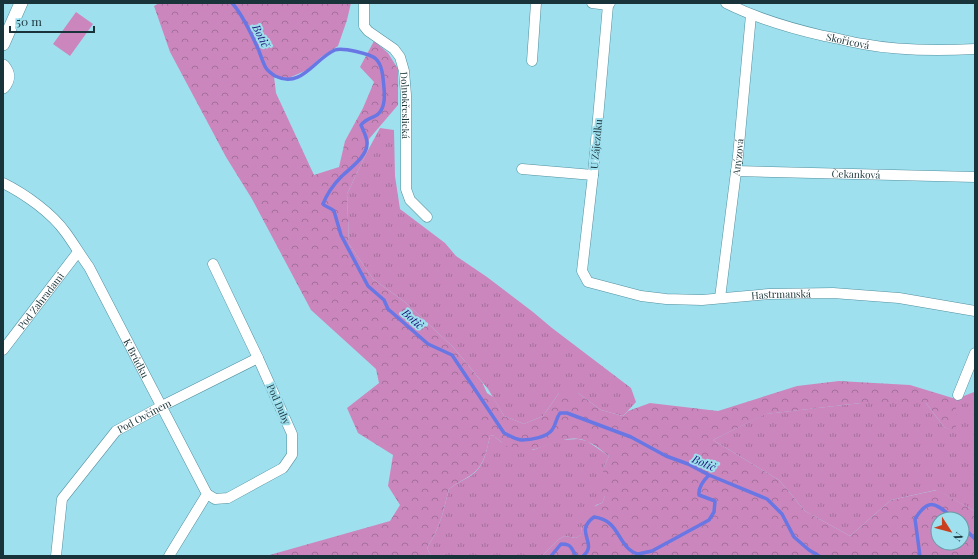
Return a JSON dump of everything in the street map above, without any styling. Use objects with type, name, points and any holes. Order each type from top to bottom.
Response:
[{"type":"street","points":[[3,44],[21,3]]},
{"type":"street","name":"Dolnokřeslická","points":[[364,3],[364,26],[368,31],[394,49],[400,57],[404,71],[406,95],[406,189],[410,200],[427,217]]},
{"type":"street","points":[[532,61],[536,3]]},
{"type":"street","name":"U Zájezdku","points":[[588,282],[582,271],[593,175],[609,4],[592,3]]},
{"type":"street","name":"Skořicová","points":[[726,3],[751,15],[798,30],[863,44],[894,48],[938,50],[975,49]]},
{"type":"street","name":"Anýzová","points":[[720,298],[736,171],[751,15]]},
{"type":"street","points":[[3,66],[8,77],[3,87]]},
{"type":"street","points":[[522,169],[593,175]]},
{"type":"street","name":"Čekanková","points":[[736,171],[975,177]]},
{"type":"street","name":"K Brůdku","points":[[3,183],[11,186],[44,210],[65,232],[88,267],[207,494]]},
{"type":"street","name":"Pod Zahradami","points":[[3,350],[78,252]]},
{"type":"street","name":"Pod Duby","points":[[207,494],[215,499],[228,498],[283,468],[292,455],[292,434],[213,264]]},
{"type":"street","name":"Hastrmanská","points":[[588,282],[641,296],[666,299],[702,300],[803,293],[848,294],[899,298],[975,311]]},
{"type":"street","points":[[958,395],[975,353]]},
{"type":"street","name":"Pod Ovčínem","points":[[56,556],[62,499],[116,431],[162,406],[258,358]]},
{"type":"street","points":[[169,556],[207,494]]},
{"type":"green space","points":[[159,3],[351,3],[338,46],[321,57],[307,70],[289,78],[274,76],[276,93],[314,175],[339,167],[345,141],[363,108],[374,82],[360,67],[374,41],[388,53],[398,69],[398,105],[369,139],[367,152],[347,194],[349,244],[373,279],[405,302],[453,347],[482,382],[487,393],[493,397],[504,416],[524,424],[543,416],[559,393],[578,393],[601,410],[623,416],[628,411],[650,403],[718,411],[797,386],[839,381],[910,385],[956,399],[956,432],[944,427],[926,403],[861,403],[766,414],[713,440],[779,480],[805,511],[850,536],[891,500],[937,490],[975,511],[975,556],[542,556],[559,539],[565,536],[576,538],[581,535],[583,519],[588,511],[602,503],[605,496],[600,491],[604,467],[609,456],[594,445],[579,439],[569,439],[532,450],[523,451],[508,447],[493,435],[490,436],[484,460],[478,469],[449,489],[442,516],[435,534],[427,548],[432,556],[266,556],[390,521],[400,505],[388,486],[393,455],[358,433],[347,408],[379,383],[376,369],[311,310],[252,199],[226,157],[170,52],[154,6]]},
{"type":"green space","points":[[76,12],[93,24],[70,56],[53,44]]},
{"type":"green space","points":[[380,128],[394,130],[395,176],[400,209],[445,243],[456,256],[487,277],[631,388],[636,402],[623,416],[601,410],[578,393],[559,393],[543,416],[524,424],[504,416],[488,389],[453,347],[405,302],[373,279],[349,244],[347,194]]},
{"type":"green space","points":[[974,392],[975,511],[936,490],[891,500],[850,536],[805,511],[779,480],[713,440],[765,414],[861,403],[926,403],[944,427],[956,431],[956,399]]},
{"type":"green space","points":[[493,435],[501,442],[533,450],[560,440],[578,439],[587,441],[609,456],[604,467],[605,496],[602,503],[596,505],[581,528],[581,535],[576,538],[565,536],[559,539],[542,556],[432,556],[427,548],[435,534],[442,516],[449,489],[469,477],[478,469],[484,460],[490,436]]},
{"type":"waterway","name":"Botič","points":[[232,3],[240,13],[247,26],[266,68],[275,76],[284,79],[293,79],[300,76],[328,54],[339,49],[363,53],[376,59],[380,65],[384,88],[384,101],[380,112],[361,125],[367,141],[364,153],[357,162],[335,183],[323,204],[334,211],[341,235],[368,286],[384,300],[388,309],[428,344],[452,355],[504,433],[520,440],[538,438],[546,435],[552,430],[560,413],[567,413],[631,437],[666,456],[688,464],[709,475],[767,499],[782,514],[794,537],[809,550],[819,556]]},
{"type":"waterway","points":[[583,556],[589,547],[586,528],[588,522],[594,517],[603,519],[609,523],[626,546],[631,551],[638,554],[652,551],[709,520],[714,512],[715,501],[699,495],[699,489],[709,475]]},
{"type":"waterway","name":"Botič","points":[[920,556],[915,519],[920,512],[929,505],[938,506],[945,511]]},
{"type":"waterway","name":"Botič","points":[[970,534],[975,539]]},
{"type":"waterway","points":[[551,556],[561,544],[569,546],[576,556]]}]
